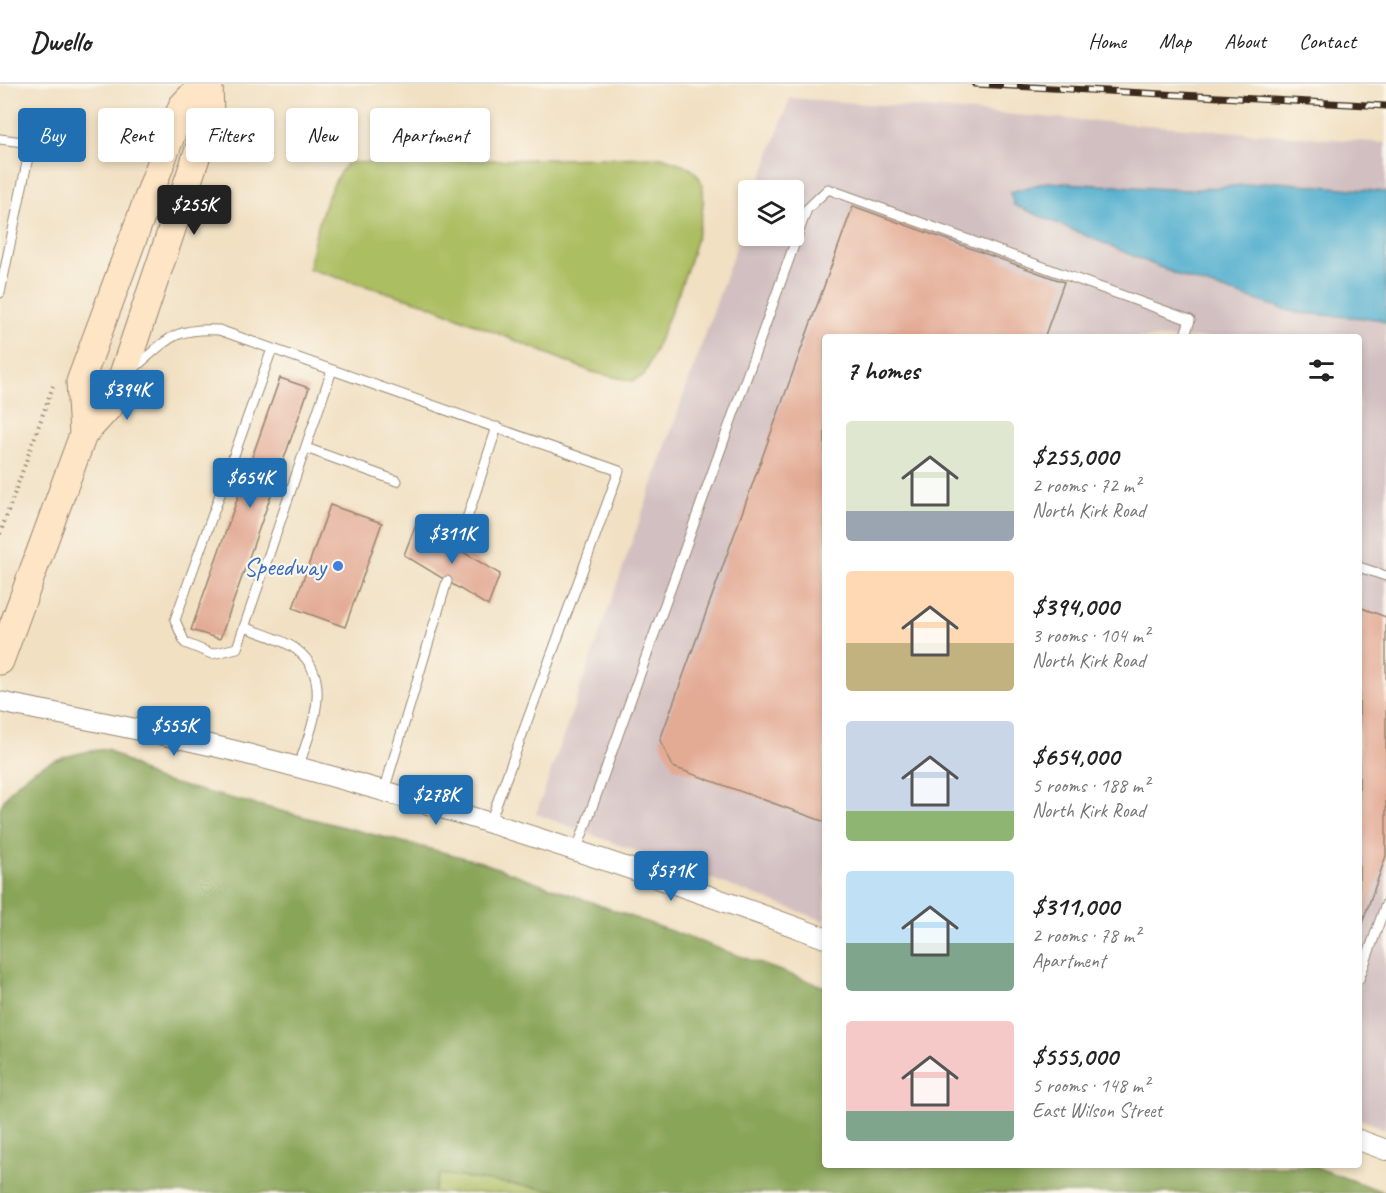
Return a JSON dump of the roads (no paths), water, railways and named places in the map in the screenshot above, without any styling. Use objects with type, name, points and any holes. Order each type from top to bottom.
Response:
[{"type":"street","points":[[83,435],[80,382],[182,106],[203,84]]},
{"type":"street","points":[[0,661],[83,435],[114,401],[210,116],[209,84]]},
{"type":"street","points":[[0,702],[170,737],[384,791],[577,849],[822,937]]},
{"type":"street","points":[[1362,1141],[1386,1150]]},
{"type":"lane","points":[[0,139],[31,143],[0,293]]},
{"type":"lane","points":[[577,849],[807,209],[828,189],[1190,320],[1185,334]]},
{"type":"lane","points":[[121,379],[171,336],[193,328],[219,330],[619,471],[490,822]]},
{"type":"lane","points":[[272,349],[175,620],[185,643],[212,654],[237,648],[332,370]]},
{"type":"lane","points":[[457,549],[497,427]]},
{"type":"lane","points":[[306,448],[397,481]]},
{"type":"lane","points":[[1362,568],[1386,576]]},
{"type":"lane","points":[[384,791],[447,581]]},
{"type":"lane","points":[[245,627],[299,651],[309,664],[316,680],[318,697],[298,768]]},
{"type":"lane","points":[[1362,971],[1386,903]]},
{"type":"water","points":[[1047,182],[1186,190],[1277,182],[1386,192],[1386,323],[1378,319],[1297,313],[1185,278],[1014,205],[1010,192]]},
{"type":"railway","points":[[975,84],[1386,106]]},
{"type":"place","name":"Speedway","points":[[338,566]]}]
